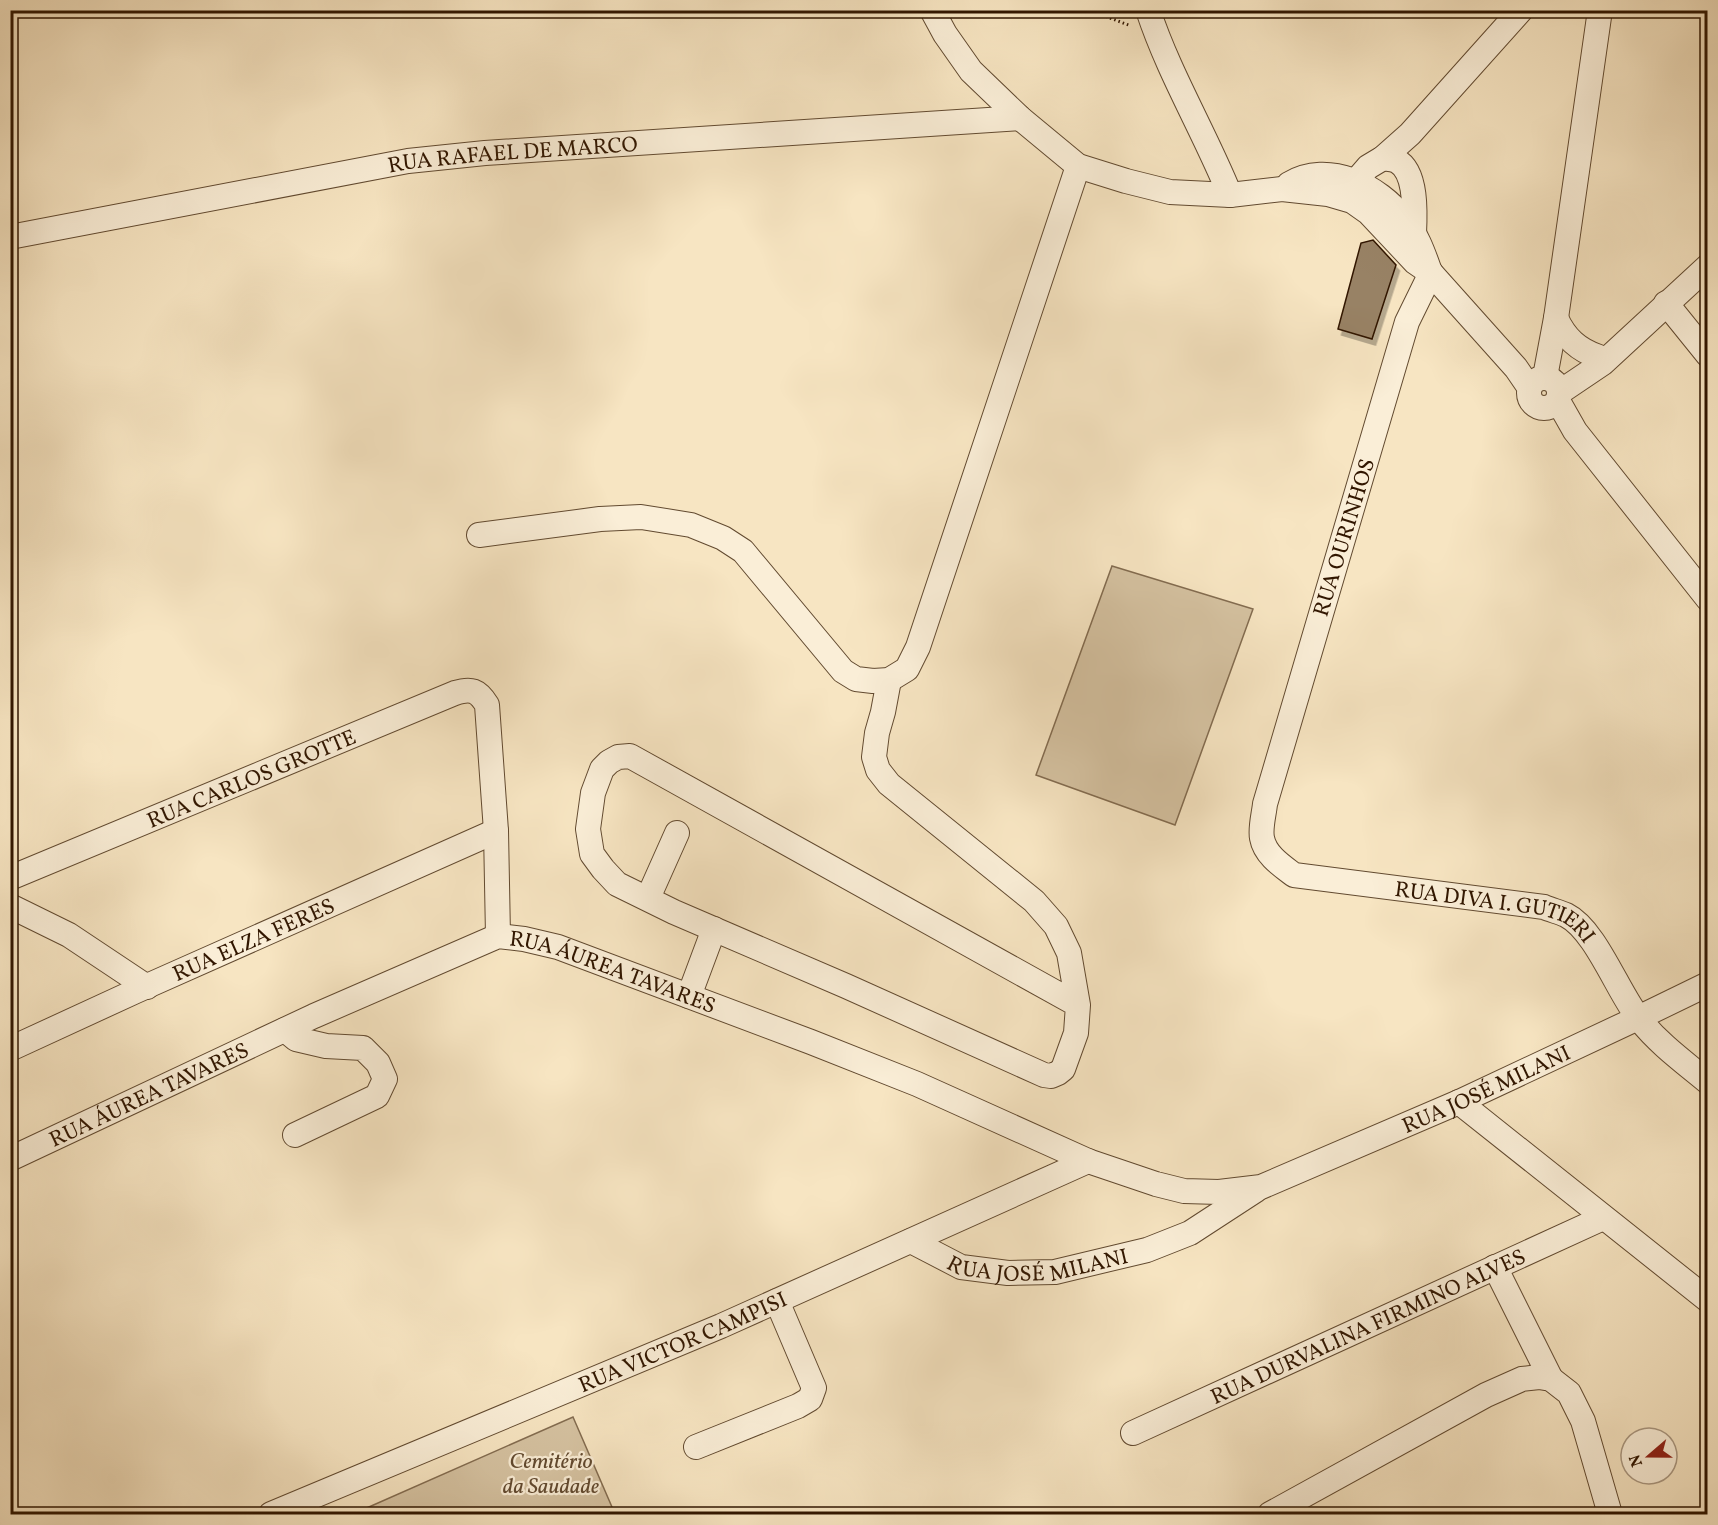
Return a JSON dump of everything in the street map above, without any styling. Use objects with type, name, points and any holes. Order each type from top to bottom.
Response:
[{"type":"street","points":[[1148,10],[1156,34],[1230,195]]},
{"type":"street","points":[[1354,182],[1368,167],[1383,158],[1410,134],[1521,10]]},
{"type":"street","points":[[1543,387],[1556,318],[1600,10]]},
{"type":"street","points":[[925,12],[945,34],[971,71],[1020,118],[1078,166],[1170,192],[1230,195],[1282,189],[1329,194],[1352,201],[1403,235]]},
{"type":"street","name":"RUA RAFAEL DE MARCO","points":[[10,237],[408,161],[485,153],[1020,118]]},
{"type":"street","points":[[1383,158],[1396,160],[1403,166],[1412,185],[1415,202],[1403,235]]},
{"type":"street","points":[[479,535],[600,519],[640,517],[691,525],[723,538],[743,551],[843,671],[856,679],[873,681],[889,680],[907,669],[918,647],[1078,166]]},
{"type":"street","points":[[1282,189],[1297,180],[1337,175],[1368,187],[1383,197],[1405,219],[1403,235],[1415,262],[1431,273],[1543,387],[1707,599]]},
{"type":"street","points":[[1543,387],[1603,363],[1606,354],[1707,266]]},
{"type":"street","name":"RUA OURINHOS","points":[[1265,804],[1407,322],[1431,273]]},
{"type":"street","points":[[1666,303],[1707,355]]},
{"type":"street","points":[[1556,318],[1564,333],[1576,345],[1583,350],[1606,354]]},
{"type":"street","points":[[889,680],[874,757],[878,770],[889,784],[1034,901],[1056,926],[1069,953],[1078,1005],[1076,1033],[1063,1069],[1051,1076],[1044,1075],[674,912],[617,884],[592,854],[588,829],[593,793],[602,769],[618,757],[630,756],[1078,1005]]},
{"type":"street","name":"RUA CARLOS GROTTE","points":[[10,878],[464,690],[481,695],[487,705],[496,831]]},
{"type":"street","name":"RUA DIVA I. GUTIERI","points":[[1265,804],[1262,838],[1268,851],[1279,864],[1294,875],[1544,907],[1567,916],[1582,928],[1638,1018],[1660,1043],[1707,1082]]},
{"type":"street","points":[[496,831],[498,936]]},
{"type":"street","name":"RUA ELZA FERES","points":[[10,1049],[496,831]]},
{"type":"street","points":[[648,898],[677,833]]},
{"type":"street","points":[[10,906],[69,935],[147,987]]},
{"type":"street","points":[[689,996],[714,929]]},
{"type":"street","name":"RUA ÁUREA TAVARES","points":[[10,1159],[285,1030],[498,936],[558,947],[689,996],[917,1084],[1088,1161]]},
{"type":"street","name":"RUA JOSÉ MILANI","points":[[911,1241],[961,1267],[1008,1273],[1055,1272],[1147,1250],[1190,1233],[1261,1187],[1459,1102],[1707,984]]},
{"type":"street","points":[[285,1030],[296,1040],[326,1046],[363,1048],[378,1063],[385,1080],[378,1095],[295,1135]]},
{"type":"street","points":[[1459,1102],[1707,1300]]},
{"type":"street","name":"RUA JOSÉ MILANI","points":[[1088,1161],[1184,1191],[1219,1191],[1261,1187]]},
{"type":"street","name":"RUA VICTOR CAMPISI","points":[[271,1515],[721,1326],[1088,1161]]},
{"type":"street","name":"RUA DURVALINA FIRMINO ALVES","points":[[1133,1432],[1603,1218]]},
{"type":"street","points":[[1496,1267],[1551,1379],[1569,1393],[1583,1421],[1610,1515]]},
{"type":"street","points":[[696,1447],[810,1399],[814,1388],[777,1301]]},
{"type":"street","points":[[1270,1515],[1486,1395],[1522,1380],[1539,1377],[1551,1379]]},
{"type":"path","points":[[1089,10],[1156,34]]},
{"type":"green space","points":[[1112,566],[1253,609],[1175,825],[1036,775]]},
{"type":"green space","name":"Cemitério da Saudade","points":[[573,1417],[615,1514],[353,1514]]},
{"type":"building","points":[[1373,240],[1396,265],[1372,339],[1338,329],[1361,243]]}]
